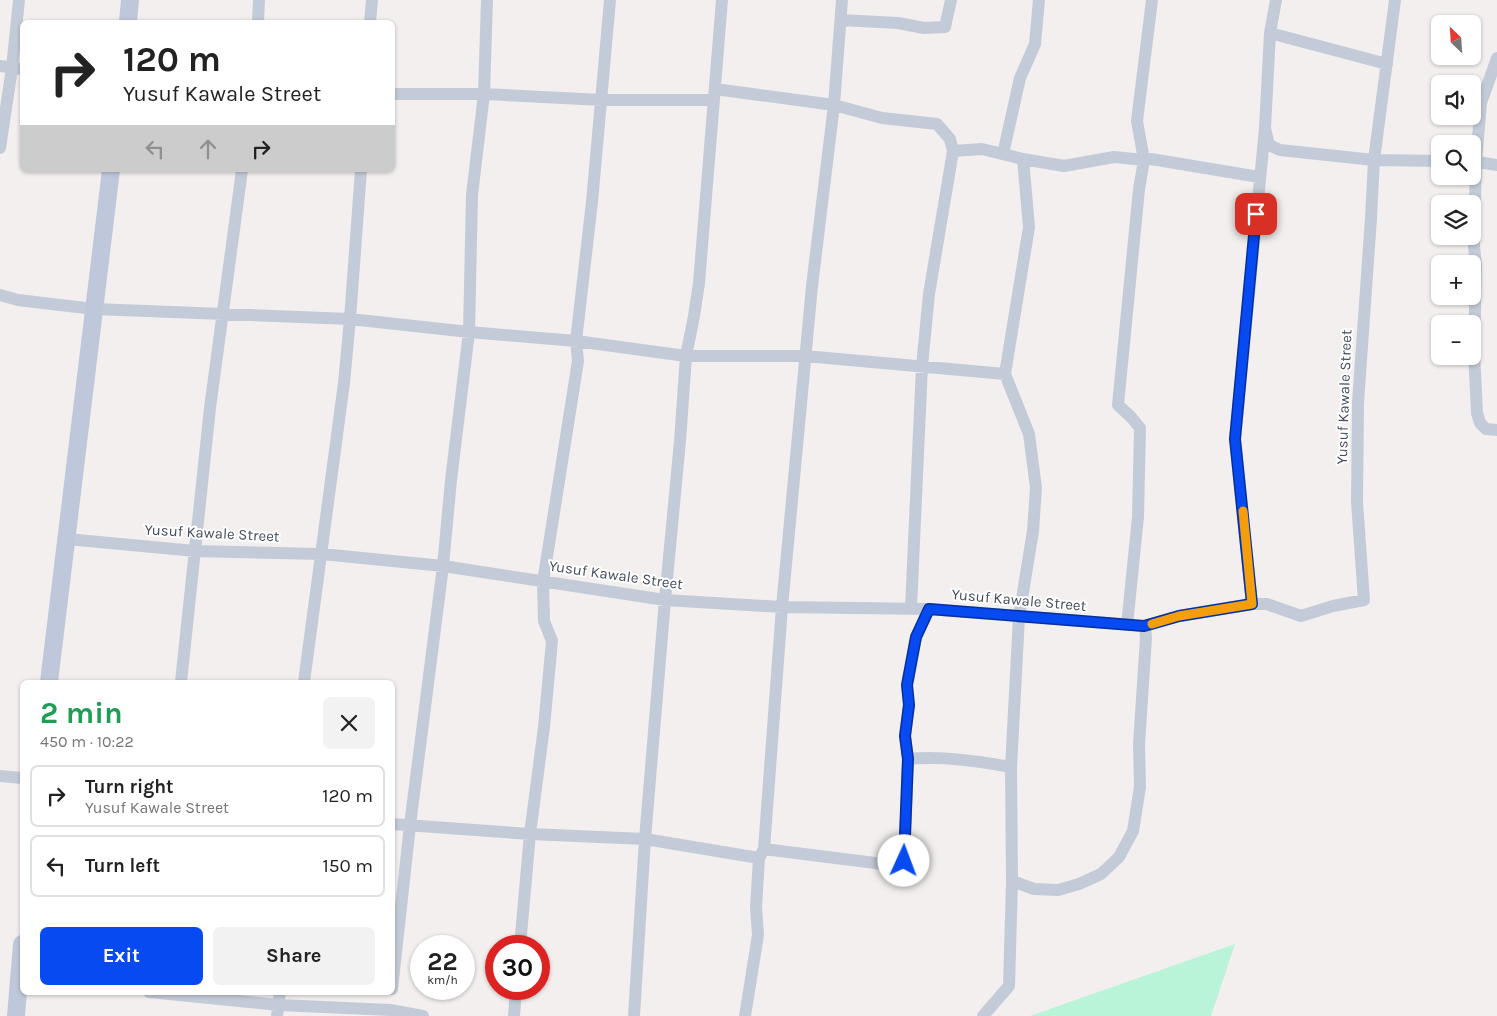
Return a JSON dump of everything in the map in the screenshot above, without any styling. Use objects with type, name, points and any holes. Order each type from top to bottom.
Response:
[{"type":"street","points":[[0,148],[12,68],[19,0]]},
{"type":"street","points":[[128,20],[130,0]]},
{"type":"street","points":[[258,20],[259,0]]},
{"type":"street","points":[[370,20],[372,0]]},
{"type":"street","points":[[395,962],[410,825],[443,566],[450,480],[469,332],[472,195],[484,94],[487,0]]},
{"type":"street","points":[[521,935],[530,834],[544,728],[552,642],[544,621],[543,582],[578,361],[576,341],[602,100],[610,0]]},
{"type":"street","points":[[634,1016],[645,839],[686,356],[699,283],[722,0]]},
{"type":"street","points":[[746,1016],[758,935],[756,907],[782,607],[812,286],[834,105],[842,0]]},
{"type":"street","points":[[841,20],[898,23],[924,28],[945,28],[951,0]]},
{"type":"street","points":[[1003,154],[1020,78],[1035,44],[1039,0]]},
{"type":"street","points":[[1128,625],[1138,517],[1140,428],[1118,405],[1139,189],[1144,160],[1137,121],[1152,0]]},
{"type":"street","points":[[1252,604],[1235,439],[1265,128],[1270,33],[1276,0]]},
{"type":"street","name":"Yusuf Kawale Street","points":[[67,539],[195,551],[322,554],[443,566],[665,600],[782,607],[911,608],[1144,626],[1179,616],[1252,604],[1268,604],[1301,616],[1333,606],[1364,600],[1357,502],[1358,403],[1374,160],[1396,0]]},
{"type":"street","points":[[1270,33],[1387,64]]},
{"type":"street","points":[[1478,135],[1482,103],[1497,58]]},
{"type":"street","points":[[395,94],[484,94],[602,100],[714,95],[834,105],[882,118],[937,124],[950,139],[953,151],[929,294],[922,366],[911,608]]},
{"type":"street","points":[[1265,128],[1269,145],[1280,150],[1374,160],[1431,161]]},
{"type":"street","points":[[953,151],[982,149],[1064,166],[1114,157],[1151,159],[1259,176]]},
{"type":"street","points":[[983,1016],[1009,986],[1012,881],[1011,767],[1019,617],[1033,531],[1036,488],[1029,434],[1005,374],[1029,227],[1023,159]]},
{"type":"street","points":[[1481,162],[1497,165]]},
{"type":"street","points":[[49,680],[111,172]]},
{"type":"street","points":[[182,680],[210,408],[242,172]]},
{"type":"street","points":[[304,680],[342,402],[361,172]]},
{"type":"street","points":[[1474,185],[1474,246],[1476,266],[1474,352],[1477,413],[1480,423],[1486,429],[1497,430]]},
{"type":"street","points":[[0,295],[18,300],[94,309],[350,319],[576,341],[686,356],[805,356],[1005,374]]},
{"type":"street","points":[[395,824],[530,834],[645,839],[762,854],[891,865],[904,861],[908,759],[905,736],[909,705],[907,685],[916,637],[929,609]]},
{"type":"street","points":[[1012,881],[1034,889],[1058,890],[1079,884],[1101,874],[1119,857],[1133,831],[1140,787],[1139,744],[1146,638],[1144,626]]},
{"type":"street","points":[[908,759],[928,757],[975,761],[1011,767]]},
{"type":"street","points":[[0,776],[20,778]]},
{"type":"street","points":[[16,1016],[20,986]]},
{"type":"street","points":[[181,995],[279,1004],[390,1010],[423,1016]]},
{"type":"street","points":[[390,1010],[392,995]]},
{"type":"street","points":[[514,1016],[515,1000]]},
{"type":"green space","points":[[1235,944],[1211,1016],[1030,1016]]},
{"type":"slow traffic","points":[[1152,624],[1179,616],[1252,604],[1243,511]]},
{"type":"route","points":[[904,861],[908,759],[905,736],[909,705],[907,685],[916,637],[929,609],[1144,626],[1179,616],[1252,604],[1235,439],[1256,214]]}]
